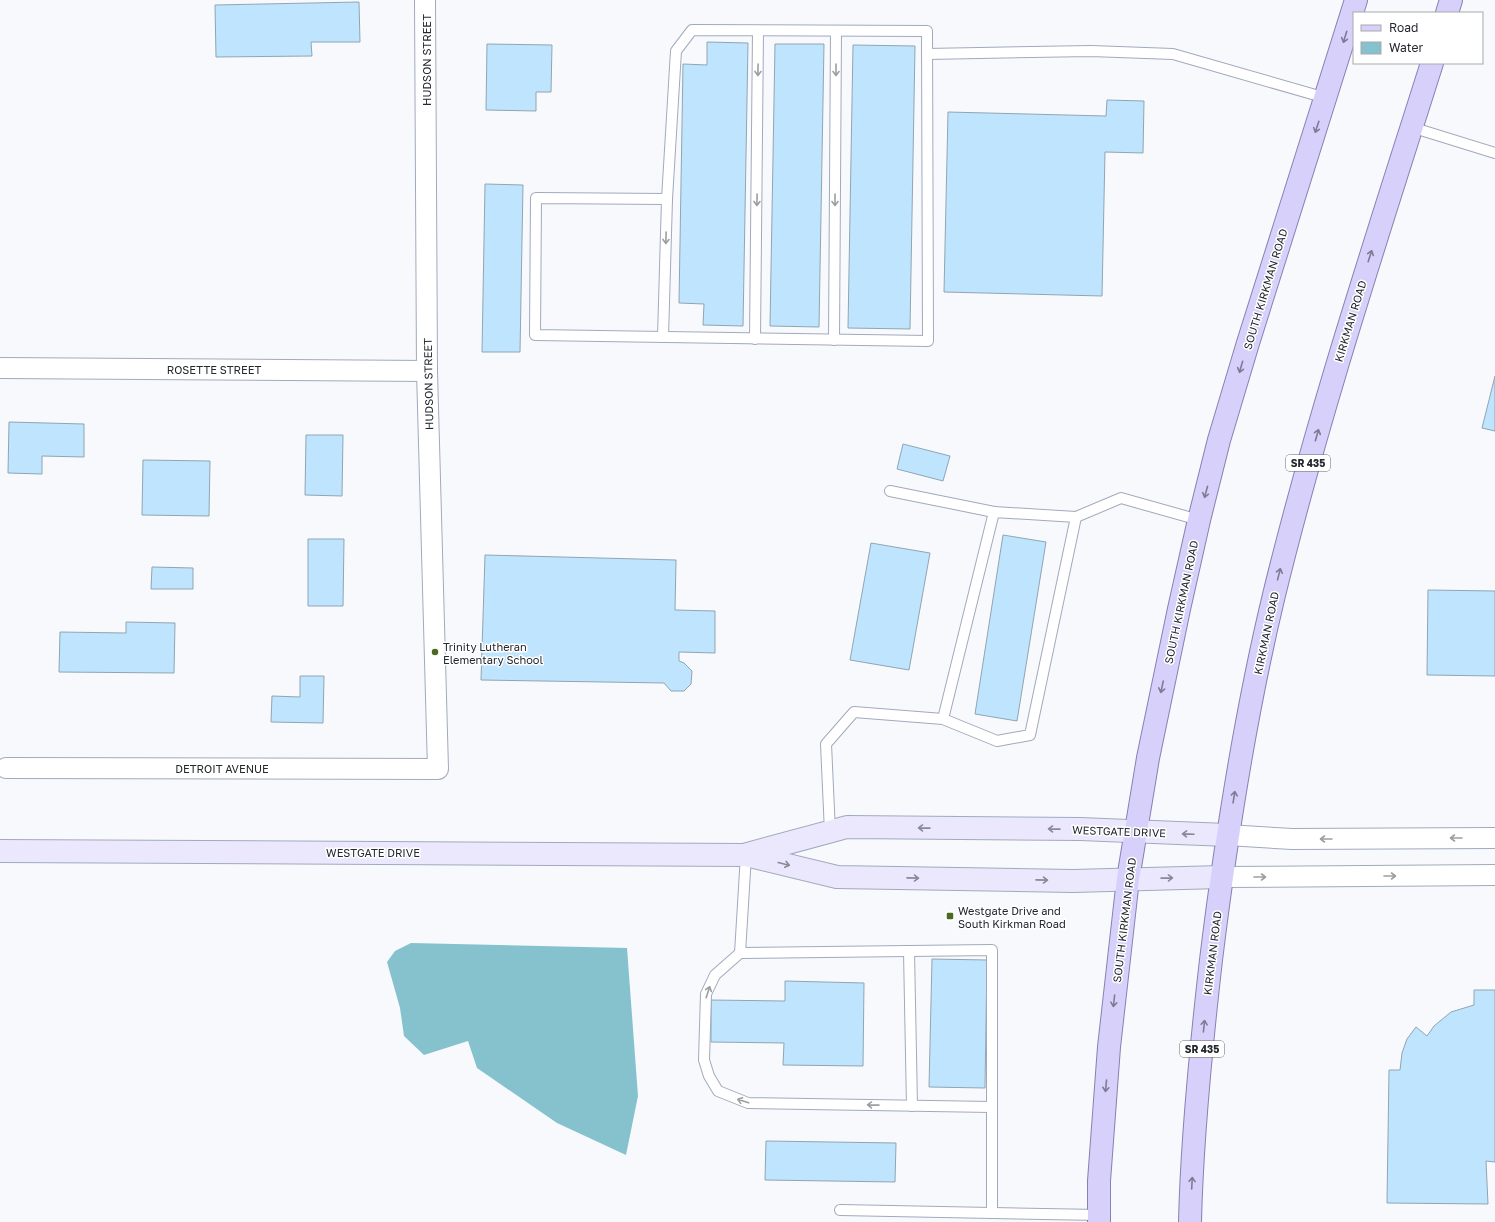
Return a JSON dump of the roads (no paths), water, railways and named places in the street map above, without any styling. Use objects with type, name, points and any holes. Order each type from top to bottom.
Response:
[{"type":"main road","name":"SOUTH KIRKMAN ROAD","points":[[1099,1218],[1099,1181],[1110,1042],[1128,879],[1148,758],[1199,520],[1220,440],[1248,343],[1356,0]]},
{"type":"main road","points":[[1447,12],[1451,0]]},
{"type":"main road","name":"KIRKMAN ROAD","points":[[1190,1222],[1199,1078],[1221,877],[1238,772],[1262,650],[1291,529],[1330,387],[1432,64]]},
{"type":"street","name":"HUDSON STREET","points":[[425,0],[427,371],[438,769]]},
{"type":"street","name":"ROSETTE STREET","points":[[0,368],[427,371]]},
{"type":"street","name":"DETROIT AVENUE","points":[[6,768],[438,769]]},
{"type":"street","name":"WESTGATE DRIVE","points":[[746,855],[847,827],[1080,829],[1292,839],[1495,838]]},
{"type":"street","name":"WESTGATE DRIVE","points":[[0,851],[746,855],[837,877],[1073,881],[1221,877],[1495,875]]},
{"type":"lane","points":[[663,337],[667,199],[676,50],[692,30],[926,31],[928,341],[755,339],[536,335],[536,198],[667,199]]},
{"type":"lane","points":[[755,339],[758,31]]},
{"type":"lane","points":[[834,340],[836,31]]},
{"type":"lane","points":[[927,54],[1091,51],[1173,54],[1326,98]]},
{"type":"lane","points":[[1411,127],[1495,153]]},
{"type":"lane","points":[[890,491],[994,512],[1076,517],[1121,498],[1199,520]]},
{"type":"lane","points":[[943,719],[994,512]]},
{"type":"lane","points":[[830,832],[826,744],[854,712],[943,719],[997,741],[1030,736],[1076,517]]},
{"type":"lane","points":[[740,953],[746,855]]},
{"type":"lane","points":[[992,1107],[748,1103],[718,1091],[709,1076],[704,1060],[706,994],[715,975],[740,953],[992,950],[992,1107],[992,1213]]},
{"type":"lane","points":[[908,951],[912,1106]]},
{"type":"lane","points":[[840,1210],[992,1213],[1099,1218]]},
{"type":"water","points":[[411,943],[627,948],[638,1096],[626,1155],[557,1123],[477,1068],[468,1041],[424,1055],[404,1036],[400,1008],[387,962],[395,951]]},
{"type":"place","name":"Trinity Lutheran Elementary School","points":[[435,652]]},
{"type":"place","name":"Westgate Drive and South Kirkman Road","points":[[950,916]]}]
